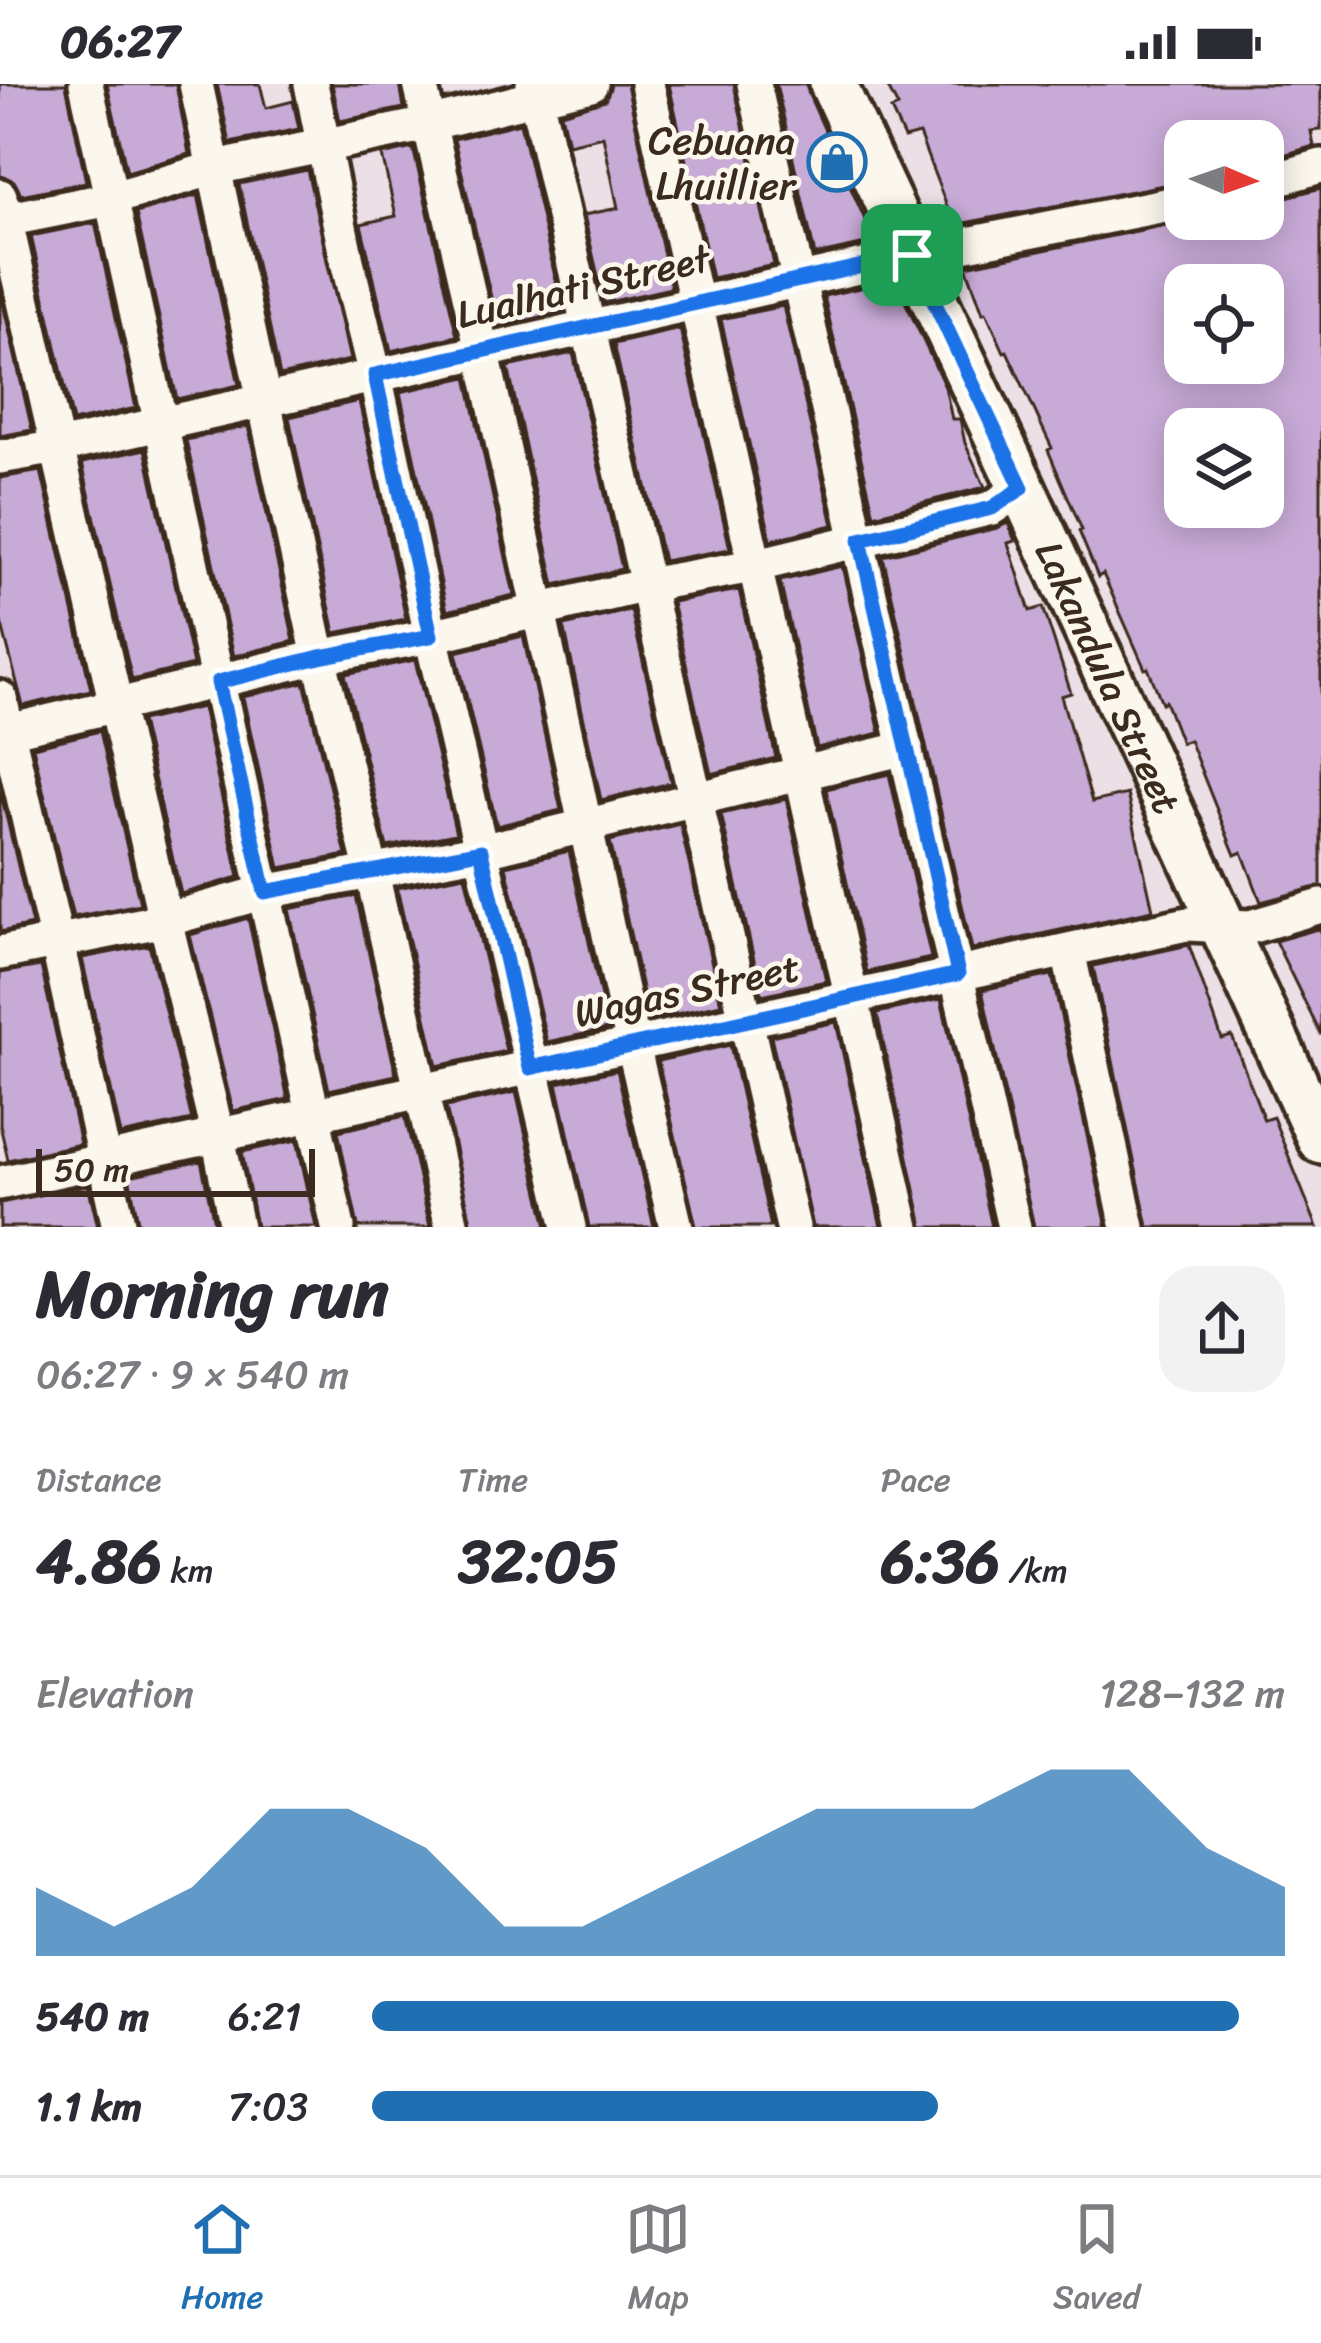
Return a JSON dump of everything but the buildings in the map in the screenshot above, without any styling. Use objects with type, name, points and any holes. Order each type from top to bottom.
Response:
[{"type":"street","points":[[86,84],[338,1227]]},
{"type":"street","points":[[196,84],[320,657],[452,1227]]},
{"type":"street","points":[[311,84],[431,636],[569,1227]]},
{"type":"street","points":[[420,84],[676,1227]]},
{"type":"street","points":[[236,1227],[2,212],[110,199],[215,168],[428,124],[534,90],[591,84]]},
{"type":"street","points":[[647,84],[904,1227]]},
{"type":"street","points":[[754,84],[1015,1227]]},
{"type":"street","name":"Lakandula Street","points":[[833,84],[1321,1140]]},
{"type":"street","points":[[534,90],[793,1227]]},
{"type":"street","points":[[1284,177],[1321,166]]},
{"type":"street","name":"Lualhati Street","points":[[0,458],[912,255],[1164,205]]},
{"type":"street","points":[[4,732],[320,657],[754,566],[992,508],[1022,488]]},
{"type":"street","points":[[0,698],[118,1227]]},
{"type":"street","points":[[0,953],[165,920],[265,892],[481,851],[906,748]]},
{"type":"street","name":"Wagas Street","points":[[0,1183],[1186,924],[1250,927],[1321,905]]},
{"type":"street","points":[[1068,951],[1128,1227]]},
{"type":"place","name":"Cebuana Lhuillier","points":[[837,162]]},
{"type":"route","points":[[912,255],[1022,488],[992,508],[860,540],[958,974],[530,1068],[481,851],[265,892],[218,682],[431,636],[375,375],[912,255]]}]
